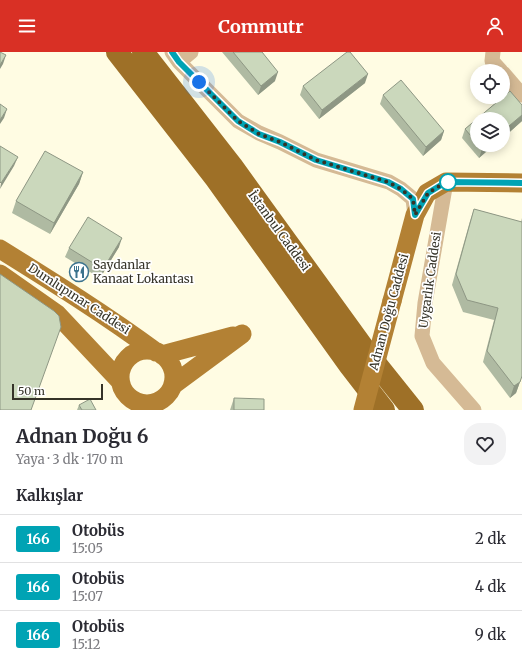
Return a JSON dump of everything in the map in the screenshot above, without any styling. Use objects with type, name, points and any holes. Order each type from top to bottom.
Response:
[{"type":"highway","name":"İstanbul Caddesi","points":[[118,52],[216,179],[350,366],[384,410]]},
{"type":"highway","name":"İstanbul Caddesi","points":[[143,52],[232,166],[365,350],[413,410]]},
{"type":"main road","points":[[439,190],[522,183]]},
{"type":"main road","name":"Adnan Doğu Caddesi","points":[[363,410],[415,215],[439,190]]},
{"type":"main road","points":[[439,190],[522,194]]},
{"type":"main road","name":"Dumlupınar Caddesi","points":[[0,249],[124,328],[159,353]]},
{"type":"main road","name":"Dumlupınar Caddesi","points":[[0,274],[57,314],[125,395]]},
{"type":"main road","points":[[242,334],[171,396],[158,403],[150,405],[133,401],[125,395],[120,371],[124,362],[130,356],[138,352],[147,350],[159,353],[242,334]]},
{"type":"main road","points":[[159,353],[171,365],[174,372],[171,396]]},
{"type":"street","points":[[191,52],[176,57],[238,121],[259,134],[280,142],[316,160],[388,182],[401,189],[413,199],[415,215]]},
{"type":"street","points":[[493,52],[492,61],[495,64]]},
{"type":"street","points":[[510,82],[522,95]]},
{"type":"street","name":"Uygarlık Caddesi","points":[[439,190],[422,336],[433,363],[474,410]]},
{"type":"building","points":[[0,52],[6,55],[0,65]]},
{"type":"building","points":[[233,52],[262,52],[278,72],[261,86]]},
{"type":"building","points":[[347,52],[350,52],[368,74],[322,110],[303,86]]},
{"type":"building","points":[[401,80],[444,131],[426,147],[383,95]]},
{"type":"building","points":[[510,91],[522,105],[522,115],[510,125],[510,112],[485,112],[495,104],[510,104]]},
{"type":"building","points":[[0,104],[7,109],[0,120]]},
{"type":"building","points":[[470,125],[470,135],[465,129]]},
{"type":"building","points":[[0,146],[18,157],[1,183],[0,182]]},
{"type":"building","points":[[45,151],[83,172],[54,223],[16,201]]},
{"type":"building","points":[[474,209],[522,222],[522,376],[520,382],[514,386],[487,351],[498,308],[467,300],[456,274]]},
{"type":"building","points":[[88,217],[122,238],[103,269],[69,248]]},
{"type":"building","points":[[0,274],[59,316],[61,327],[31,410],[0,410]]},
{"type":"building","points":[[234,398],[264,399],[264,410],[234,410]]},
{"type":"building","points":[[90,399],[96,410],[82,410],[79,405]]},
{"type":"bus line","name":"166","points":[[172,52],[179,62],[238,121],[259,134],[280,142],[316,160],[388,182],[401,189],[413,199],[415,215],[428,193],[446,182],[522,183]]},
{"type":"place","name":"Saydanlar Kanaat Lokantası","points":[[79,272]]},
{"type":"route","points":[[199,82],[238,121],[259,134],[280,142],[316,160],[388,182],[401,189],[413,199],[415,215],[428,193],[448,182]]}]
